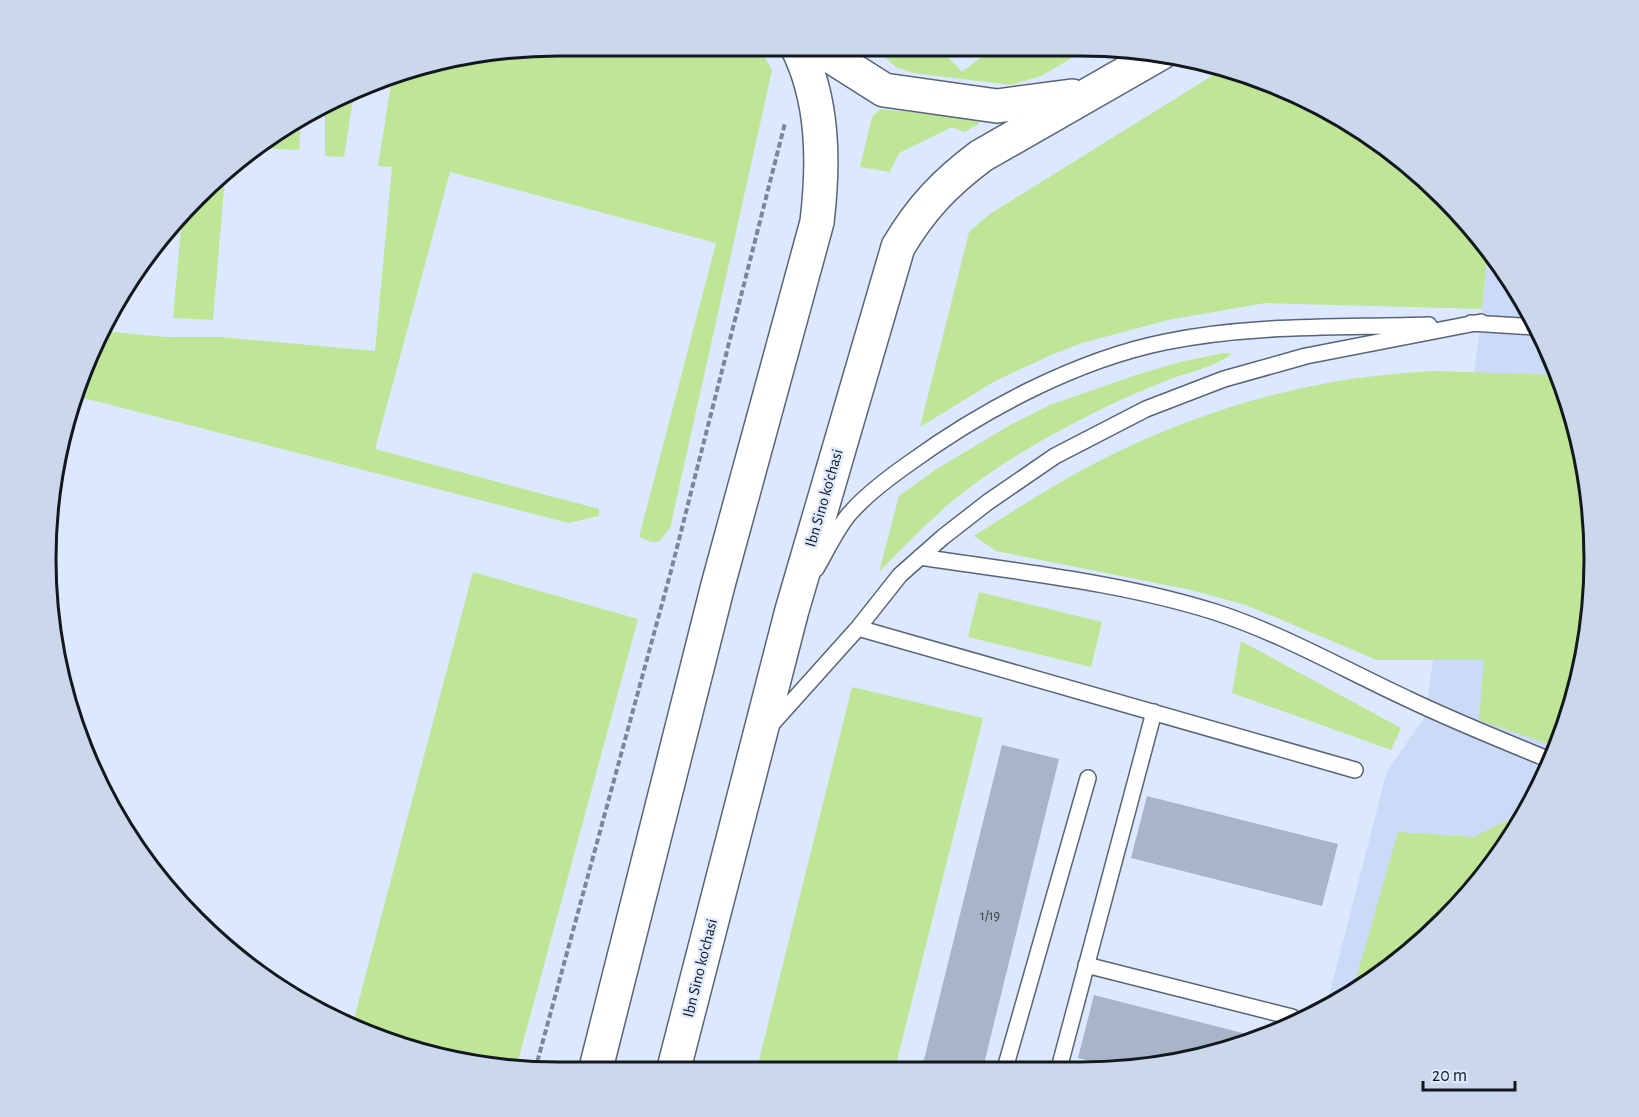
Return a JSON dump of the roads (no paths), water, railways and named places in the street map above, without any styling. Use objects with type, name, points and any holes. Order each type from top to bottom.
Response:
[{"type":"main road","points":[[598,1062],[718,585],[817,222],[821,174],[819,123],[809,75],[801,56]]},
{"type":"main road","points":[[830,56],[884,90],[997,106],[1089,94]]},
{"type":"main road","name":"Ibn Sino ko'chasi","points":[[676,1062],[792,610],[898,247],[927,204],[956,174],[981,156],[1148,60]]},
{"type":"lane","points":[[792,610],[850,512],[891,476],[970,423],[1051,381],[1094,362],[1166,342],[1231,332],[1481,322],[1527,326]]},
{"type":"lane","points":[[759,739],[858,628],[900,575],[988,502],[1055,456],[1146,409],[1224,379],[1306,357],[1481,322]]},
{"type":"lane","points":[[920,557],[1104,585],[1214,612],[1262,628],[1411,700],[1542,757]]},
{"type":"lane","points":[[858,628],[1356,770]]},
{"type":"lane","points":[[1061,1062],[1154,712]]},
{"type":"lane","points":[[1007,1062],[1088,778]]},
{"type":"lane","points":[[1086,965],[1289,1016]]}]
